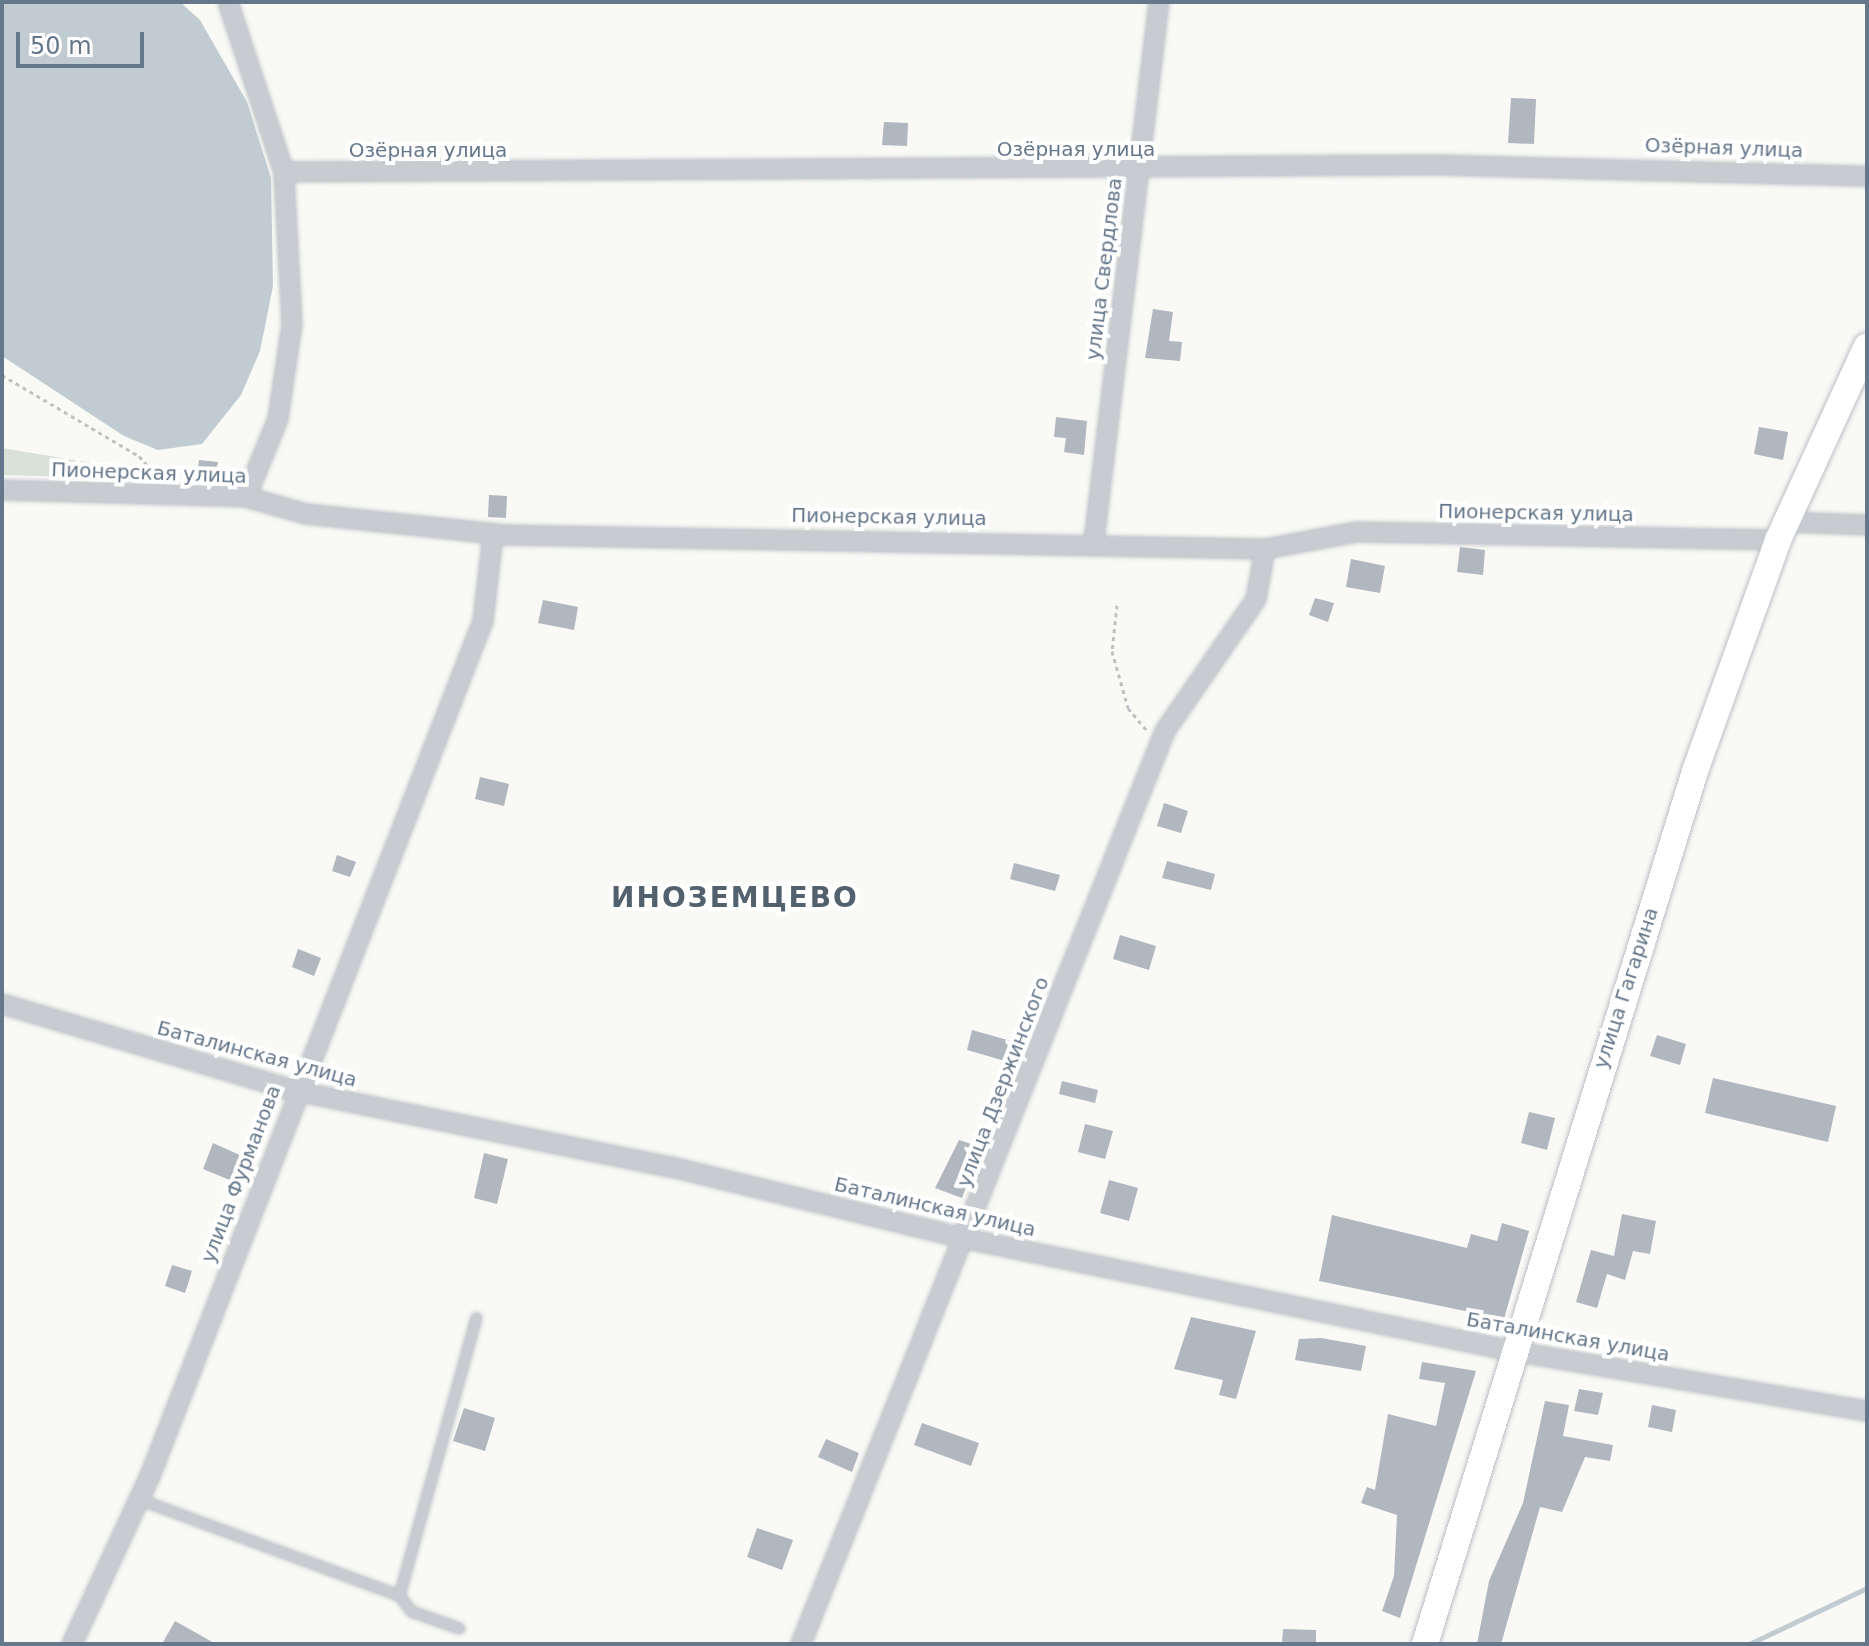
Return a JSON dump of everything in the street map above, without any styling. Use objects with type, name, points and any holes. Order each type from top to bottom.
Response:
[{"type":"main road","name":"улица Гагарина","points":[[1425,1644],[1512,1351],[1691,786],[1782,531],[1867,346]]},
{"type":"street","points":[[228,2],[284,172],[292,324],[278,419],[246,497]]},
{"type":"street","name":"улица Свердлова","points":[[1094,541],[1159,2]]},
{"type":"street","name":"Озёрная улица","points":[[284,172],[1138,172],[1437,165],[1867,176]]},
{"type":"street","name":"Пионерская улица","points":[[2,490],[246,497],[306,514],[493,534],[1094,541],[1265,549],[1357,532],[1782,531],[1867,525]]},
{"type":"street","name":"улица Фурманова","points":[[72,1644],[139,1499],[296,1091],[483,621],[493,534]]},
{"type":"street","name":"улица Дзержинского","points":[[801,1644],[967,1239],[1158,747],[1256,599],[1265,549]]},
{"type":"street","name":"Баталинская улица","points":[[2,1004],[296,1091],[671,1167],[967,1239],[1512,1351],[1867,1411]]},
{"type":"lane","points":[[399,1595],[476,1317]]},
{"type":"lane","points":[[139,1499],[399,1595],[411,1611],[459,1628]]},
{"type":"path","points":[[2,375],[139,456],[174,495]]},
{"type":"path","points":[[1117,605],[1112,651],[1120,683],[1158,747]]},
{"type":"shaded area","points":[[2,2],[180,2],[200,20],[247,102],[271,178],[273,286],[260,351],[241,395],[202,444],[158,450],[124,436],[2,356]]},
{"type":"shaded area","points":[[2,448],[104,465],[117,478],[2,475]]},
{"type":"building","points":[[1511,98],[1536,99],[1534,144],[1508,143]]},
{"type":"building","points":[[884,122],[908,123],[907,146],[882,145]]},
{"type":"building","points":[[1153,309],[1173,312],[1169,341],[1182,342],[1180,361],[1145,358]]},
{"type":"building","points":[[1056,417],[1087,421],[1084,455],[1064,452],[1066,438],[1054,437]]},
{"type":"building","points":[[1759,427],[1788,432],[1783,460],[1754,454]]},
{"type":"building","points":[[199,460],[218,462],[216,477],[197,475]]},
{"type":"building","points":[[489,495],[507,496],[506,518],[488,517]]},
{"type":"building","points":[[1460,547],[1485,550],[1483,575],[1457,572]]},
{"type":"building","points":[[1351,559],[1385,566],[1380,593],[1346,587]]},
{"type":"building","points":[[1315,598],[1334,603],[1328,622],[1309,615]]},
{"type":"building","points":[[543,600],[578,607],[574,630],[538,623]]},
{"type":"building","points":[[480,777],[509,784],[504,806],[475,799]]},
{"type":"building","points":[[1164,803],[1188,811],[1181,833],[1157,826]]},
{"type":"building","points":[[337,855],[356,862],[350,877],[332,871]]},
{"type":"building","points":[[1167,861],[1215,874],[1211,890],[1162,878]]},
{"type":"building","points":[[1014,863],[1060,875],[1055,891],[1010,879]]},
{"type":"building","points":[[1120,935],[1156,946],[1149,970],[1113,959]]},
{"type":"building","points":[[298,949],[321,958],[314,976],[292,967]]},
{"type":"building","points":[[972,1030],[1011,1041],[1005,1061],[967,1050]]},
{"type":"building","points":[[1657,1035],[1686,1044],[1680,1065],[1650,1056]]},
{"type":"building","points":[[1713,1078],[1836,1106],[1828,1142],[1705,1113]]},
{"type":"building","points":[[1062,1081],[1098,1090],[1095,1103],[1059,1094]]},
{"type":"building","points":[[1529,1112],[1555,1118],[1547,1150],[1521,1143]]},
{"type":"building","points":[[1085,1124],[1113,1131],[1105,1159],[1078,1152]]},
{"type":"building","points":[[959,1140],[971,1144],[960,1176],[969,1179],[962,1198],[935,1188]]},
{"type":"building","points":[[213,1143],[242,1156],[232,1181],[203,1169]]},
{"type":"building","points":[[484,1153],[508,1159],[497,1204],[474,1198]]},
{"type":"building","points":[[1109,1180],[1138,1188],[1129,1221],[1100,1213]]},
{"type":"building","points":[[1622,1214],[1656,1221],[1650,1254],[1633,1251],[1625,1280],[1607,1274],[1597,1308],[1576,1302],[1591,1250],[1614,1256]]},
{"type":"building","points":[[1332,1215],[1467,1248],[1471,1234],[1497,1241],[1502,1223],[1529,1231],[1504,1319],[1319,1281]]},
{"type":"building","points":[[172,1265],[192,1271],[185,1293],[165,1286]]},
{"type":"building","points":[[1191,1317],[1256,1331],[1236,1399],[1219,1395],[1223,1380],[1174,1369]]},
{"type":"building","points":[[1321,1338],[1366,1346],[1361,1371],[1295,1360],[1299,1339]]},
{"type":"building","points":[[1422,1362],[1476,1371],[1400,1618],[1382,1611],[1394,1576],[1397,1515],[1361,1503],[1367,1487],[1375,1490],[1388,1414],[1436,1426],[1445,1383],[1419,1379]]},
{"type":"building","points":[[1579,1389],[1603,1393],[1598,1415],[1574,1411]]},
{"type":"building","points":[[1545,1401],[1569,1405],[1563,1436],[1613,1445],[1610,1461],[1585,1457],[1562,1512],[1540,1507],[1501,1644],[1477,1644],[1489,1581],[1523,1503]]},
{"type":"building","points":[[1652,1405],[1676,1410],[1672,1432],[1648,1427]]},
{"type":"building","points":[[464,1408],[495,1418],[485,1451],[453,1441]]},
{"type":"building","points":[[922,1423],[979,1443],[971,1466],[914,1445]]},
{"type":"building","points":[[826,1439],[859,1453],[852,1472],[818,1457]]},
{"type":"building","points":[[757,1528],[793,1540],[782,1570],[747,1557]]},
{"type":"building","points":[[175,1621],[216,1644],[162,1644]]},
{"type":"building","points":[[1283,1629],[1316,1630],[1316,1644],[1282,1644]]},
{"type":"waterway","points":[[1749,1644],[1867,1588]]},
{"type":"district","name":"ИНОЗЕМЦЕВО","points":[[735,898]]}]
